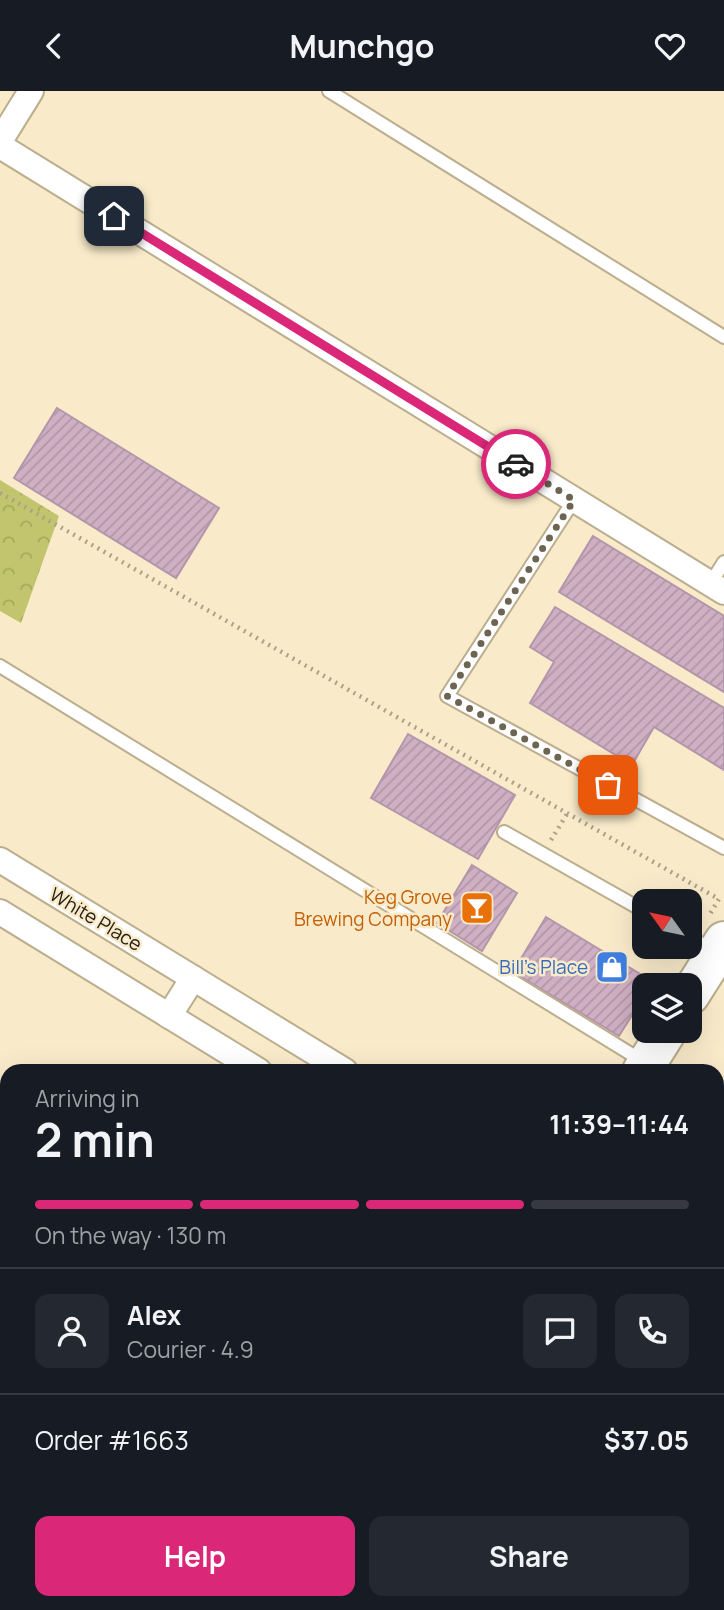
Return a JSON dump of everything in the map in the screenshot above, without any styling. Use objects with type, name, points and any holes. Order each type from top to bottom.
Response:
[{"type":"main road","points":[[697,973],[709,938]]},
{"type":"main road","points":[[646,1064],[659,1043]]},
{"type":"street","points":[[31,91],[0,143],[717,588]]},
{"type":"street","name":"White Place","points":[[0,860],[334,1064]]},
{"type":"street","points":[[0,912],[248,1064]]},
{"type":"street","points":[[169,1016],[193,978]]},
{"type":"lane","points":[[329,91],[724,337]]},
{"type":"lane","points":[[574,500],[447,696],[724,848]]},
{"type":"lane","points":[[717,588],[724,562]]},
{"type":"lane","points":[[0,666],[639,1064]]},
{"type":"lane","points":[[504,832],[632,904]]},
{"type":"path","points":[[0,493],[719,899],[709,938]]},
{"type":"path","points":[[543,854],[567,814]]},
{"type":"green space","points":[[0,480],[59,516],[21,623],[0,611]]},
{"type":"building","points":[[57,408],[219,508],[176,578],[14,478]]},
{"type":"building","points":[[593,536],[724,616],[724,692],[559,592]]},
{"type":"building","points":[[555,607],[724,708],[724,770],[654,727],[632,765],[530,703],[554,662],[530,647]]},
{"type":"building","points":[[408,734],[515,795],[478,859],[371,798]]},
{"type":"building","name":"Keg Grove Brewing Company","points":[[472,865],[517,893],[482,951],[437,923]]},
{"type":"building","points":[[546,917],[638,973],[632,973],[632,1015],[619,1036],[513,972]]},
{"type":"way so far","points":[[516,464],[574,500],[499,611],[447,696],[608,785]]},
{"type":"place","name":"Keg Grove Brewing Company","points":[[477,908]]},
{"type":"place","name":"Bill's Place","points":[[612,967]]},
{"type":"route","points":[[114,216],[516,464]]}]
